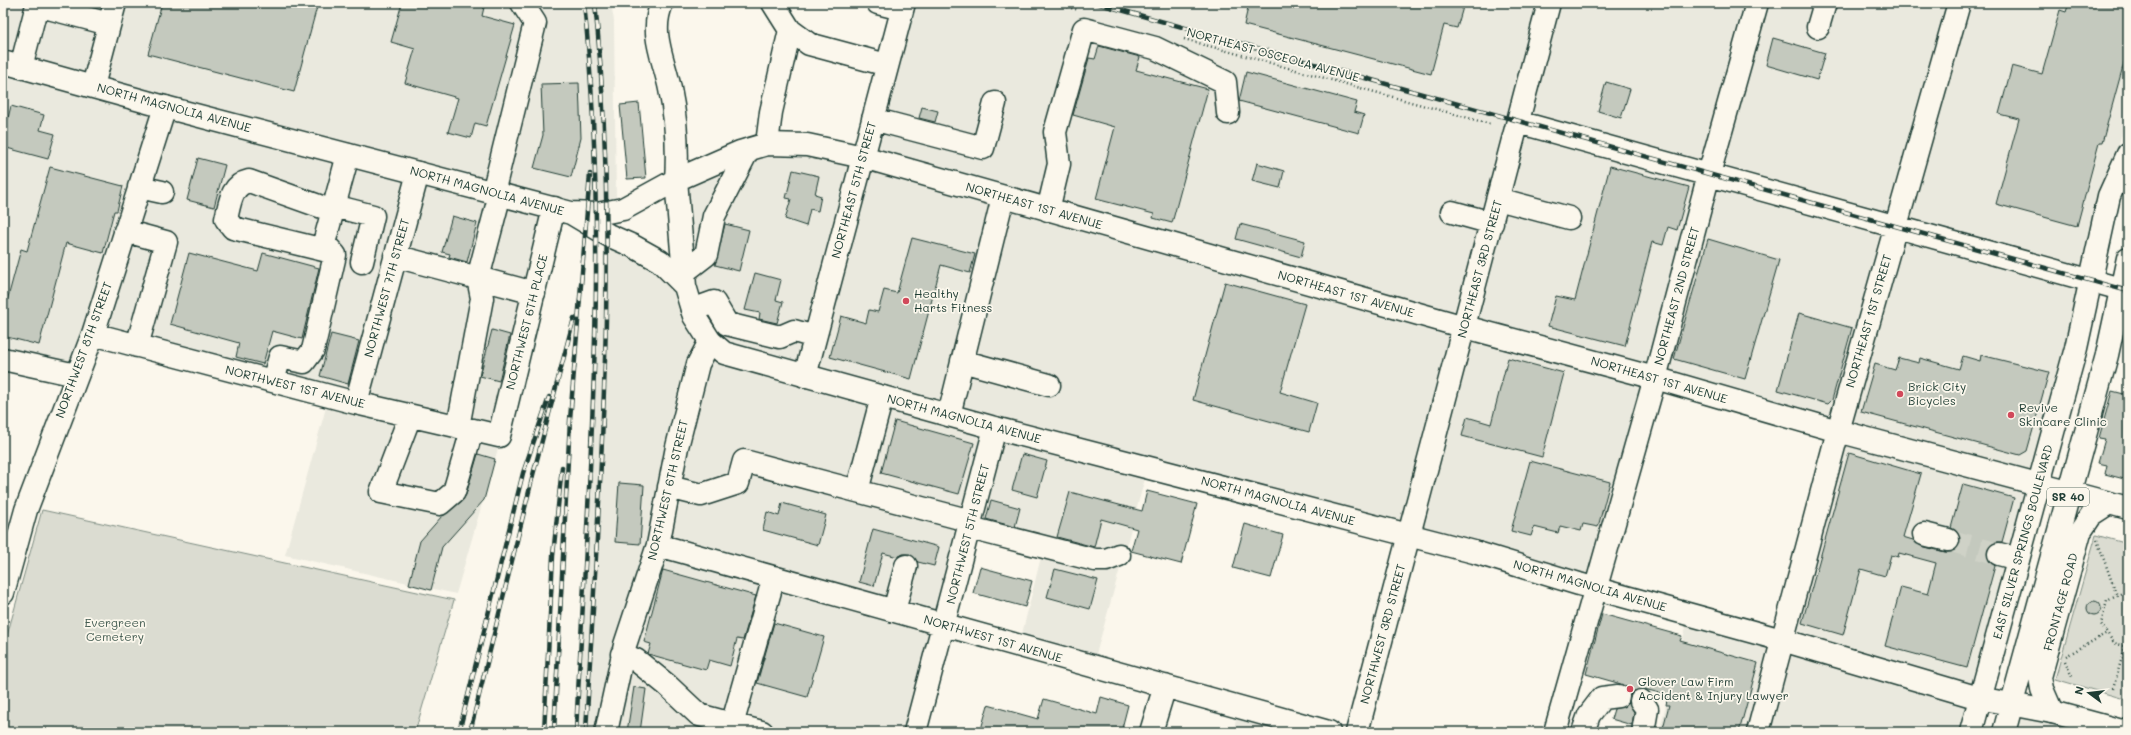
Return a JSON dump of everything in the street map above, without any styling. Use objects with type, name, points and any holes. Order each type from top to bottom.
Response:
[{"type":"street","points":[[93,86],[115,3]]},
{"type":"street","points":[[410,416],[381,492],[440,504],[454,492],[465,429],[482,298],[478,278],[535,23],[522,3]]},
{"type":"street","points":[[662,3],[659,10],[655,37],[670,90],[677,156],[676,180],[684,279]]},
{"type":"street","points":[[773,3],[790,30],[809,44],[887,65]]},
{"type":"street","points":[[878,3],[903,6]]},
{"type":"street","name":"NORTHEAST 3RD STREET","points":[[1410,535],[1549,3]]},
{"type":"street","name":"NORTHEAST 2ND STREET","points":[[1555,732],[1655,378],[1709,174],[1757,3]]},
{"type":"street","points":[[1818,27],[1825,3]]},
{"type":"street","name":"NORTHEAST 1ST STREET","points":[[1758,732],[1838,431],[1959,3]]},
{"type":"street","points":[[12,64],[33,4],[109,24]]},
{"type":"street","name":"NORTHEAST 5TH STREET","points":[[805,376],[903,6]]},
{"type":"street","points":[[1048,210],[1059,164],[1055,132],[1084,29],[1155,48],[1225,82],[1228,113]]},
{"type":"street","points":[[684,279],[706,256],[714,216],[757,147],[771,112],[790,30]]},
{"type":"street","name":"NORTH MAGNOLIA AVENUE","points":[[12,64],[165,107],[563,211],[660,260],[684,279],[692,310],[710,342],[724,352],[805,376],[995,428],[1410,535],[1595,589],[1782,640],[1979,698],[2052,712],[2126,732]]},
{"type":"street","points":[[873,119],[983,148],[995,103]]},
{"type":"street","name":"NORTHWEST 8TH STREET","points":[[3,593],[26,510],[76,375],[93,334],[165,107]]},
{"type":"street","points":[[1518,122],[2125,291]]},
{"type":"street","name":"NORTHEAST 1ST AVENUE","points":[[563,211],[597,214],[623,209],[676,180],[757,147],[807,145],[863,156],[1048,210],[1465,327],[1655,378],[1838,431],[2118,505]]},
{"type":"street","name":"EAST SILVER SPRINGS BOULEVARD","points":[[1979,698],[2008,557],[2038,484],[2076,348],[2092,281],[2108,196],[2128,154]]},
{"type":"street","points":[[333,254],[324,243],[348,155]]},
{"type":"street","name":"NORTHWEST 7TH STREET","points":[[356,403],[418,173]]},
{"type":"street","points":[[362,262],[373,216],[333,208],[249,182],[241,183],[234,189],[226,219],[233,228],[362,262],[393,263],[478,278],[534,293]]},
{"type":"street","points":[[140,187],[162,192]]},
{"type":"street","points":[[949,415],[1003,197]]},
{"type":"street","points":[[1498,199],[1569,218]]},
{"type":"street","name":"NORTHWEST 6TH PLACE","points":[[499,436],[534,293],[563,211]]},
{"type":"street","points":[[1452,212],[1492,223]]},
{"type":"street","points":[[125,231],[166,242],[137,346]]},
{"type":"street","points":[[273,381],[280,357],[304,362],[313,350],[333,254]]},
{"type":"street","name":"SR 40","points":[[2004,732],[2125,291],[2128,258]]},
{"type":"street","points":[[692,310],[714,302],[728,324],[780,337],[794,331],[816,337]]},
{"type":"street","name":"NORTHWEST 1ST AVENUE","points":[[93,334],[356,403],[499,436]]},
{"type":"street","name":"NORTHWEST 6TH STREET","points":[[606,732],[622,654],[658,544],[677,447],[698,364],[710,342]]},
{"type":"street","points":[[3,359],[76,375]]},
{"type":"street","points":[[962,362],[1049,385]]},
{"type":"street","points":[[857,491],[882,397]]},
{"type":"street","name":"NORTHWEST 5TH STREET","points":[[914,732],[944,625],[995,428]]},
{"type":"street","points":[[669,487],[701,495],[738,483],[744,461],[857,491],[1095,560],[1106,560],[1119,555]]},
{"type":"street","name":"FRONTAGE ROAD","points":[[2052,712],[2042,689],[2040,677],[2080,532],[2092,514],[2118,505]]},
{"type":"street","points":[[1924,534],[1948,540]]},
{"type":"street","name":"NORTHWEST 3RD STREET","points":[[1357,732],[1410,535]]},
{"type":"street","name":"NORTHWEST 1ST AVENUE","points":[[658,544],[1329,732]]},
{"type":"street","points":[[894,611],[906,566]]},
{"type":"street","points":[[732,725],[774,577]]},
{"type":"street","points":[[622,654],[636,660],[667,685],[699,715],[762,732]]},
{"type":"street","points":[[1151,732],[1165,686]]},
{"type":"street","points":[[1583,732],[1589,715],[1602,698],[1618,696]]},
{"type":"street","name":"SR 40","points":[[1970,732],[1979,698]]},
{"type":"street","points":[[1641,702],[1647,709],[1643,732]]},
{"type":"path","points":[[1052,3],[1083,12]]},
{"type":"path","name":"NORTHEAST OSCEOLA AVENUE","points":[[1183,39],[1490,124]]},
{"type":"path","points":[[2096,535],[2118,596]]},
{"type":"path","points":[[2113,689],[2126,647],[2114,644],[2101,624],[2107,601],[2128,590]]},
{"type":"path","points":[[2073,679],[2063,658],[2107,633]]},
{"type":"shaded area","points":[[3,3],[105,3],[86,76],[3,53]]},
{"type":"shaded area","points":[[124,3],[611,3],[614,21],[616,202],[573,205],[104,81]]},
{"type":"shaded area","points":[[913,3],[1539,3],[1458,317],[874,151]]},
{"type":"shaded area","points":[[1558,3],[1748,3],[1702,164],[1530,116]]},
{"type":"shaded area","points":[[1767,3],[1949,3],[1889,216],[1720,169]]},
{"type":"shaded area","points":[[1969,3],[2122,3],[2128,5],[2128,111],[2084,271],[1907,221]]},
{"type":"shaded area","points":[[3,71],[153,112],[84,331],[70,366],[3,351]]},
{"type":"shaded area","points":[[171,118],[406,179],[349,392],[104,329]]},
{"type":"shaded area","points":[[1526,132],[1697,180],[1648,368],[1476,322]]},
{"type":"shaded area","points":[[769,152],[807,154],[852,163],[798,366],[729,345],[717,336],[702,313],[695,289],[698,287],[694,283],[686,186]]},
{"type":"shaded area","points":[[870,167],[1453,333],[1403,525],[816,371]]},
{"type":"shaded area","points":[[425,183],[543,214],[491,426],[367,397]]},
{"type":"shaded area","points":[[1716,185],[1884,232],[1832,420],[1666,372]]},
{"type":"shaded area","points":[[1903,237],[2081,287],[2067,346],[2032,473],[1850,425]]},
{"type":"shaded area","points":[[604,242],[654,267],[676,289],[676,294],[702,345],[984,433],[905,732],[574,732]]},
{"type":"shaded area","points":[[1472,338],[1644,383],[1588,578],[1421,530]]},
{"type":"shaded area","points":[[327,404],[499,445],[456,594],[285,555]]},
{"type":"shaded area","points":[[1002,438],[1146,475],[1095,658],[1021,638],[1043,549],[978,533]]},
{"type":"shaded area","points":[[1845,441],[2027,489],[1973,688],[1793,635]]},
{"type":"shaded area","points":[[1687,623],[1771,645],[1748,732],[1659,732]]},
{"type":"shaded area","points":[[1789,651],[1968,704],[1961,732],[1768,732]]},
{"type":"shaded area","points":[[2019,714],[2096,732],[2014,732]]},
{"type":"shaded area","points":[[1237,715],[1298,732],[1233,732]]},
{"type":"green space","name":"Evergreen Cemetery","points":[[42,510],[454,600],[415,732],[3,732],[3,650]]},
{"type":"green space","points":[[2096,535],[2128,544],[2128,700],[2055,679]]},
{"type":"building","points":[[162,3],[318,3],[294,92],[148,54]]},
{"type":"building","points":[[402,3],[485,3],[482,16],[515,25],[486,126],[475,123],[471,138],[448,132],[458,98],[405,83],[415,49],[391,42]]},
{"type":"building","points":[[1249,3],[1448,3],[1463,7],[1457,28],[1444,25],[1431,74],[1244,25]]},
{"type":"building","points":[[2069,3],[2128,3],[2128,48],[2102,143],[2099,143],[2077,226],[1996,204],[2019,119],[1999,114],[2012,66],[2042,74],[2060,10],[2066,12]]},
{"type":"building","points":[[1773,38],[1825,53],[1817,80],[1766,65]]},
{"type":"building","points":[[1099,46],[1140,57],[1136,70],[1208,89],[1172,223],[1153,218],[1154,214],[1096,199],[1115,127],[1073,115],[1089,58],[1095,59]]},
{"type":"building","points":[[1246,72],[1357,102],[1354,112],[1364,115],[1359,133],[1239,101]]},
{"type":"building","points":[[1606,82],[1630,89],[1621,118],[1598,111]]},
{"type":"building","points":[[579,83],[581,138],[571,177],[534,168],[543,135],[541,84]]},
{"type":"building","points":[[639,103],[646,178],[627,179],[620,105]]},
{"type":"building","points":[[11,106],[44,115],[40,130],[55,134],[48,159],[3,147],[3,121],[7,122]]},
{"type":"building","points":[[922,107],[938,111],[935,122],[919,118]]},
{"type":"building","points":[[198,158],[225,165],[214,207],[187,200]]},
{"type":"building","points":[[1257,163],[1284,171],[1280,188],[1252,181]]},
{"type":"building","points":[[1610,166],[1689,187],[1677,230],[1668,227],[1663,245],[1652,242],[1625,346],[1548,326],[1556,296],[1575,300]]},
{"type":"building","points":[[50,167],[123,186],[117,211],[114,211],[103,253],[66,243],[39,345],[3,336],[3,316],[21,249],[27,251]]},
{"type":"building","points":[[793,170],[819,176],[815,194],[821,196],[818,211],[810,209],[806,226],[785,219],[791,199],[786,198]]},
{"type":"building","points":[[452,216],[477,223],[467,262],[449,257],[450,254],[442,252]]},
{"type":"building","points":[[725,224],[749,230],[739,271],[715,265]]},
{"type":"building","points":[[1240,224],[1305,241],[1301,257],[1236,239]]},
{"type":"building","name":"Healthy Harts Fitness","points":[[912,238],[975,254],[970,273],[941,265],[911,379],[830,357],[841,316],[866,323],[869,310],[878,312],[884,290],[897,293]]},
{"type":"building","points":[[1708,239],[1779,260],[1745,379],[1674,359]]},
{"type":"building","points":[[189,253],[258,271],[263,253],[319,268],[302,339],[272,331],[263,364],[236,357],[239,343],[170,324]]},
{"type":"building","points":[[755,273],[781,280],[776,300],[783,302],[777,323],[759,319],[760,313],[745,310]]},
{"type":"building","points":[[1225,282],[1305,304],[1280,392],[1317,403],[1309,432],[1193,400]]},
{"type":"building","points":[[1799,313],[1852,328],[1832,400],[1828,404],[1778,390]]},
{"type":"building","points":[[492,330],[510,335],[499,381],[480,376]]},
{"type":"building","points":[[331,334],[359,341],[348,384],[320,376]]},
{"type":"building","points":[[1981,355],[2049,372],[2027,451],[2020,455],[1861,412],[1875,364],[1895,370],[1899,358],[1919,363],[1920,358],[1959,369],[1963,356],[1980,361]]},
{"type":"building","points":[[1508,358],[1564,373],[1542,457],[1462,436],[1467,417],[1491,424]]},
{"type":"building","points":[[2112,391],[2128,395],[2128,480],[2105,474],[2107,465],[2098,463],[2105,439],[2099,438]]},
{"type":"building","points":[[895,421],[974,443],[959,494],[881,473]]},
{"type":"building","points":[[1849,453],[1921,474],[1903,537],[1913,540],[1921,546],[1945,552],[1952,552],[1957,548],[1960,543],[1960,536],[1951,528],[1963,484],[2014,498],[2002,542],[1995,542],[1987,550],[1987,558],[1995,566],[1967,668],[1885,646],[1901,587],[1928,594],[1936,563],[1899,553],[1898,557],[1891,555],[1885,576],[1861,569],[1843,635],[1802,623]]},
{"type":"building","points":[[478,454],[495,459],[484,500],[442,547],[431,590],[409,584],[420,541],[442,516],[462,501],[466,495]]},
{"type":"building","points":[[1022,454],[1047,461],[1037,497],[1012,490]]},
{"type":"building","points":[[1530,461],[1610,482],[1598,527],[1583,524],[1581,531],[1560,526],[1558,533],[1534,527],[1531,536],[1511,531]]},
{"type":"building","points":[[619,483],[644,485],[640,544],[615,542]]},
{"type":"building","points":[[1147,491],[1197,504],[1181,564],[1131,551],[1137,529],[1101,519],[1094,547],[1057,537],[1070,492],[1142,511]]},
{"type":"building","points":[[991,500],[1020,508],[1015,527],[986,519]]},
{"type":"building","points":[[782,503],[826,515],[818,545],[763,530],[767,512],[779,516]]},
{"type":"building","points":[[1245,524],[1283,535],[1271,578],[1233,568]]},
{"type":"building","points":[[873,529],[939,547],[934,566],[918,562],[910,554],[903,554],[898,557],[883,553],[874,586],[859,582]]},
{"type":"building","points":[[980,567],[1032,581],[1025,607],[973,593]]},
{"type":"building","points":[[1055,569],[1098,580],[1090,609],[1047,597]]},
{"type":"building","points":[[663,570],[756,596],[743,640],[737,639],[730,666],[709,660],[706,670],[648,654],[651,644],[644,642]]},
{"type":"building","points":[[2091,601],[2097,601],[2101,605],[2101,611],[2097,615],[2091,615],[2087,611],[2087,605]]},
{"type":"building","points":[[1602,614],[1682,636],[1680,641],[1758,663],[1739,732],[1662,732],[1669,705],[1666,705],[1668,695],[1644,689],[1634,691],[1630,695],[1628,688],[1621,684],[1586,674]]},
{"type":"building","points":[[774,623],[824,637],[807,697],[757,683]]},
{"type":"building","points":[[634,687],[646,689],[640,732],[627,732]]},
{"type":"building","points":[[1101,697],[1128,705],[1121,732],[993,732],[981,729],[988,705],[1038,719],[1044,699],[1097,714]]},
{"type":"building","points":[[1629,702],[1634,712],[1632,725],[1611,719],[1614,709],[1625,706]]},
{"type":"tunnel","points":[[1948,540],[1999,554]]},
{"type":"railway","points":[[576,732],[591,458],[596,276],[592,94],[584,3]]},
{"type":"railway","points":[[586,732],[601,459],[607,276],[606,185],[602,94],[595,3]]},
{"type":"railway","points":[[1096,3],[2128,291]]},
{"type":"railway","points":[[554,732],[570,420],[590,174]]},
{"type":"railway","points":[[470,732],[533,475],[574,318]]},
{"type":"railway","points":[[459,732],[523,473],[549,397]]},
{"type":"railway","points":[[544,732],[553,556],[562,467]]},
{"type":"place","name":"Healthy Harts Fitness","points":[[906,301]]},
{"type":"place","name":"Brick City Bicycles","points":[[1900,394]]},
{"type":"place","name":"Revive Skincare Clinic","points":[[2011,415]]},
{"type":"place","name":"Glover Law Firm Accident & Injury Lawyer","points":[[1630,689]]}]
